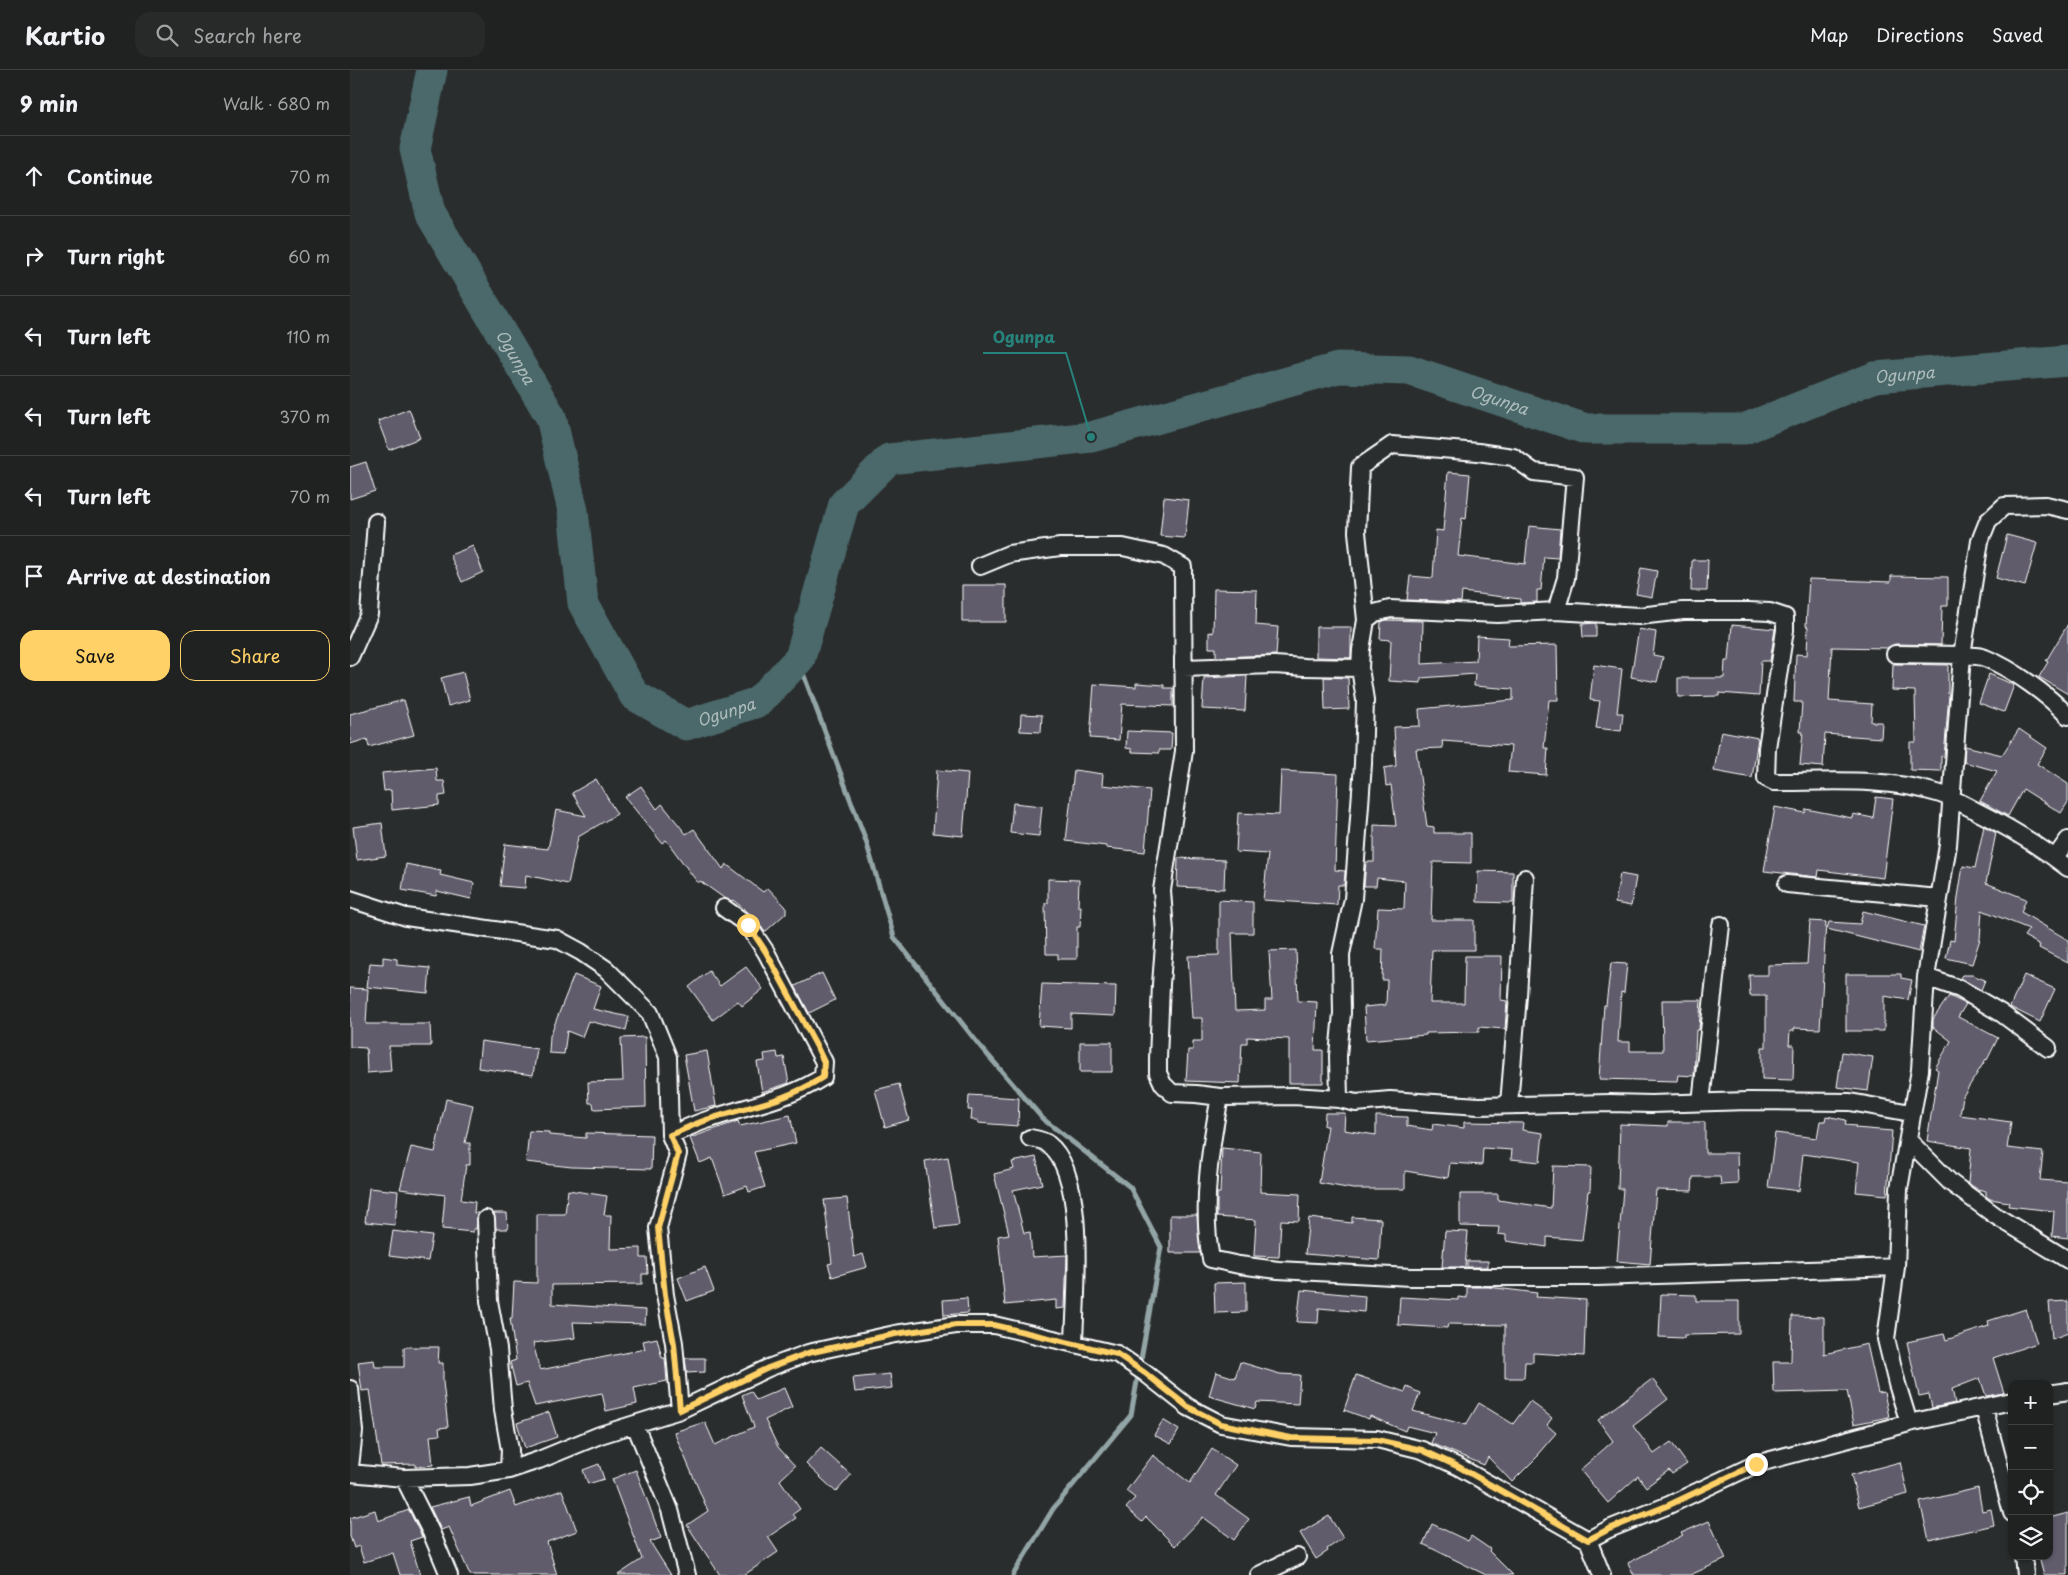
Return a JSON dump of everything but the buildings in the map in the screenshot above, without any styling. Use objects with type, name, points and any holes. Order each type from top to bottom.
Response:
[{"type":"street","points":[[1339,1099],[1338,1056],[1342,1013],[1341,954],[1353,899],[1363,764],[1365,700],[1360,668],[1363,630],[1366,620],[1357,532],[1360,467],[1392,445],[1478,452],[1513,458],[1534,472],[1575,477],[1566,578],[1556,611]]},
{"type":"street","points":[[1909,1423],[1886,1338],[1896,1266],[1899,1189],[1920,1070],[1926,977],[1948,845],[1962,655],[1980,541],[1988,521],[2004,506],[2046,505],[2068,510]]},
{"type":"street","points":[[350,657],[368,614],[376,522]]},
{"type":"street","points":[[980,566],[1009,554],[1060,547],[1123,547],[1164,556],[1183,567]]},
{"type":"street","points":[[1183,567],[1183,668],[1274,665],[1304,668],[1360,668]]},
{"type":"street","points":[[1183,567],[1184,751],[1162,890],[1166,932],[1160,984],[1158,1073],[1163,1084],[1172,1093],[1220,1097],[1293,1096],[1339,1099],[1356,1103],[1390,1100],[1479,1106],[1509,1104],[1850,1102],[1911,1113]]},
{"type":"street","points":[[1366,620],[1376,612],[1390,609],[1497,614],[1556,611],[1639,616],[1683,611],[1748,611],[1770,612],[1785,617],[1778,688],[1767,748],[1766,778],[1774,782],[1895,784],[1935,792],[2012,829],[2068,868]]},
{"type":"street","points":[[1895,654],[1984,657],[2012,672],[2058,705],[2068,716]]},
{"type":"street","points":[[2054,858],[2068,840]]},
{"type":"street","points":[[1509,1104],[1525,878]]},
{"type":"street","points":[[1787,884],[1939,898]]},
{"type":"street","points":[[350,899],[406,917],[557,939],[606,969],[650,1012],[668,1057],[670,1135],[678,1154],[658,1228],[665,1295],[674,1344],[680,1410]]},
{"type":"street","points":[[670,1135],[710,1119],[757,1106],[804,1089],[823,1077],[824,1062],[766,952],[748,925],[724,908]]},
{"type":"street","points":[[1701,1102],[1720,925]]},
{"type":"street","points":[[1926,977],[1960,988],[2001,1013],[2048,1048]]},
{"type":"street","points":[[1220,1097],[1212,1142],[1208,1197],[1207,1240],[1211,1259],[1278,1270],[1411,1277],[1597,1277],[1896,1266]]},
{"type":"street","points":[[1030,1138],[1047,1143],[1060,1157],[1069,1180],[1076,1228],[1074,1343]]},
{"type":"street","points":[[1908,1140],[1951,1183],[1996,1216],[2068,1260]]},
{"type":"street","points":[[486,1219],[489,1301],[498,1349],[503,1410],[510,1450],[509,1470]]},
{"type":"street","points":[[350,1473],[404,1478],[470,1476],[509,1470],[600,1435],[680,1410],[768,1368],[808,1353],[895,1334],[956,1325],[994,1325],[1117,1354],[1145,1373],[1188,1407],[1221,1424],[1291,1438],[1377,1440],[1422,1450],[1459,1467],[1588,1540],[1602,1575]]},
{"type":"street","points":[[350,1389],[354,1430],[350,1467]]},
{"type":"street","points":[[2053,1393],[2068,1390]]},
{"type":"street","points":[[1588,1540],[1756,1464],[1909,1423],[2008,1403]]},
{"type":"street","points":[[1984,1408],[2008,1499]]},
{"type":"street","points":[[635,1425],[670,1510],[688,1575]]},
{"type":"street","points":[[404,1478],[431,1532],[449,1575]]},
{"type":"street","points":[[1259,1575],[1297,1557]]},
{"type":"street","points":[[2023,1560],[2025,1575]]},
{"type":"waterway","name":"Ogunpa","points":[[432,70],[415,149],[430,213],[551,417],[573,511],[583,603],[634,695],[686,725],[758,702],[800,658],[844,504],[889,459],[1091,437],[1338,368],[1409,370],[1586,429],[1744,429],[1875,377],[2068,361]]},
{"type":"waterway","points":[[798,660],[866,841],[894,937],[980,1046],[1043,1119],[1130,1187],[1161,1247],[1131,1415],[1053,1509],[1013,1575]]},
{"type":"place","name":"Ogunpa","points":[[1091,437]]},
{"type":"route","points":[[748,925],[766,952],[816,1045],[824,1062],[823,1077],[804,1089],[757,1106],[710,1119],[670,1135],[678,1154],[658,1228],[665,1295],[674,1344],[680,1410],[768,1368],[808,1353],[895,1334],[956,1325],[994,1325],[1101,1348],[1117,1354],[1145,1373],[1188,1407],[1221,1424],[1291,1438],[1377,1440],[1422,1450],[1459,1467],[1588,1540],[1756,1464]]}]
